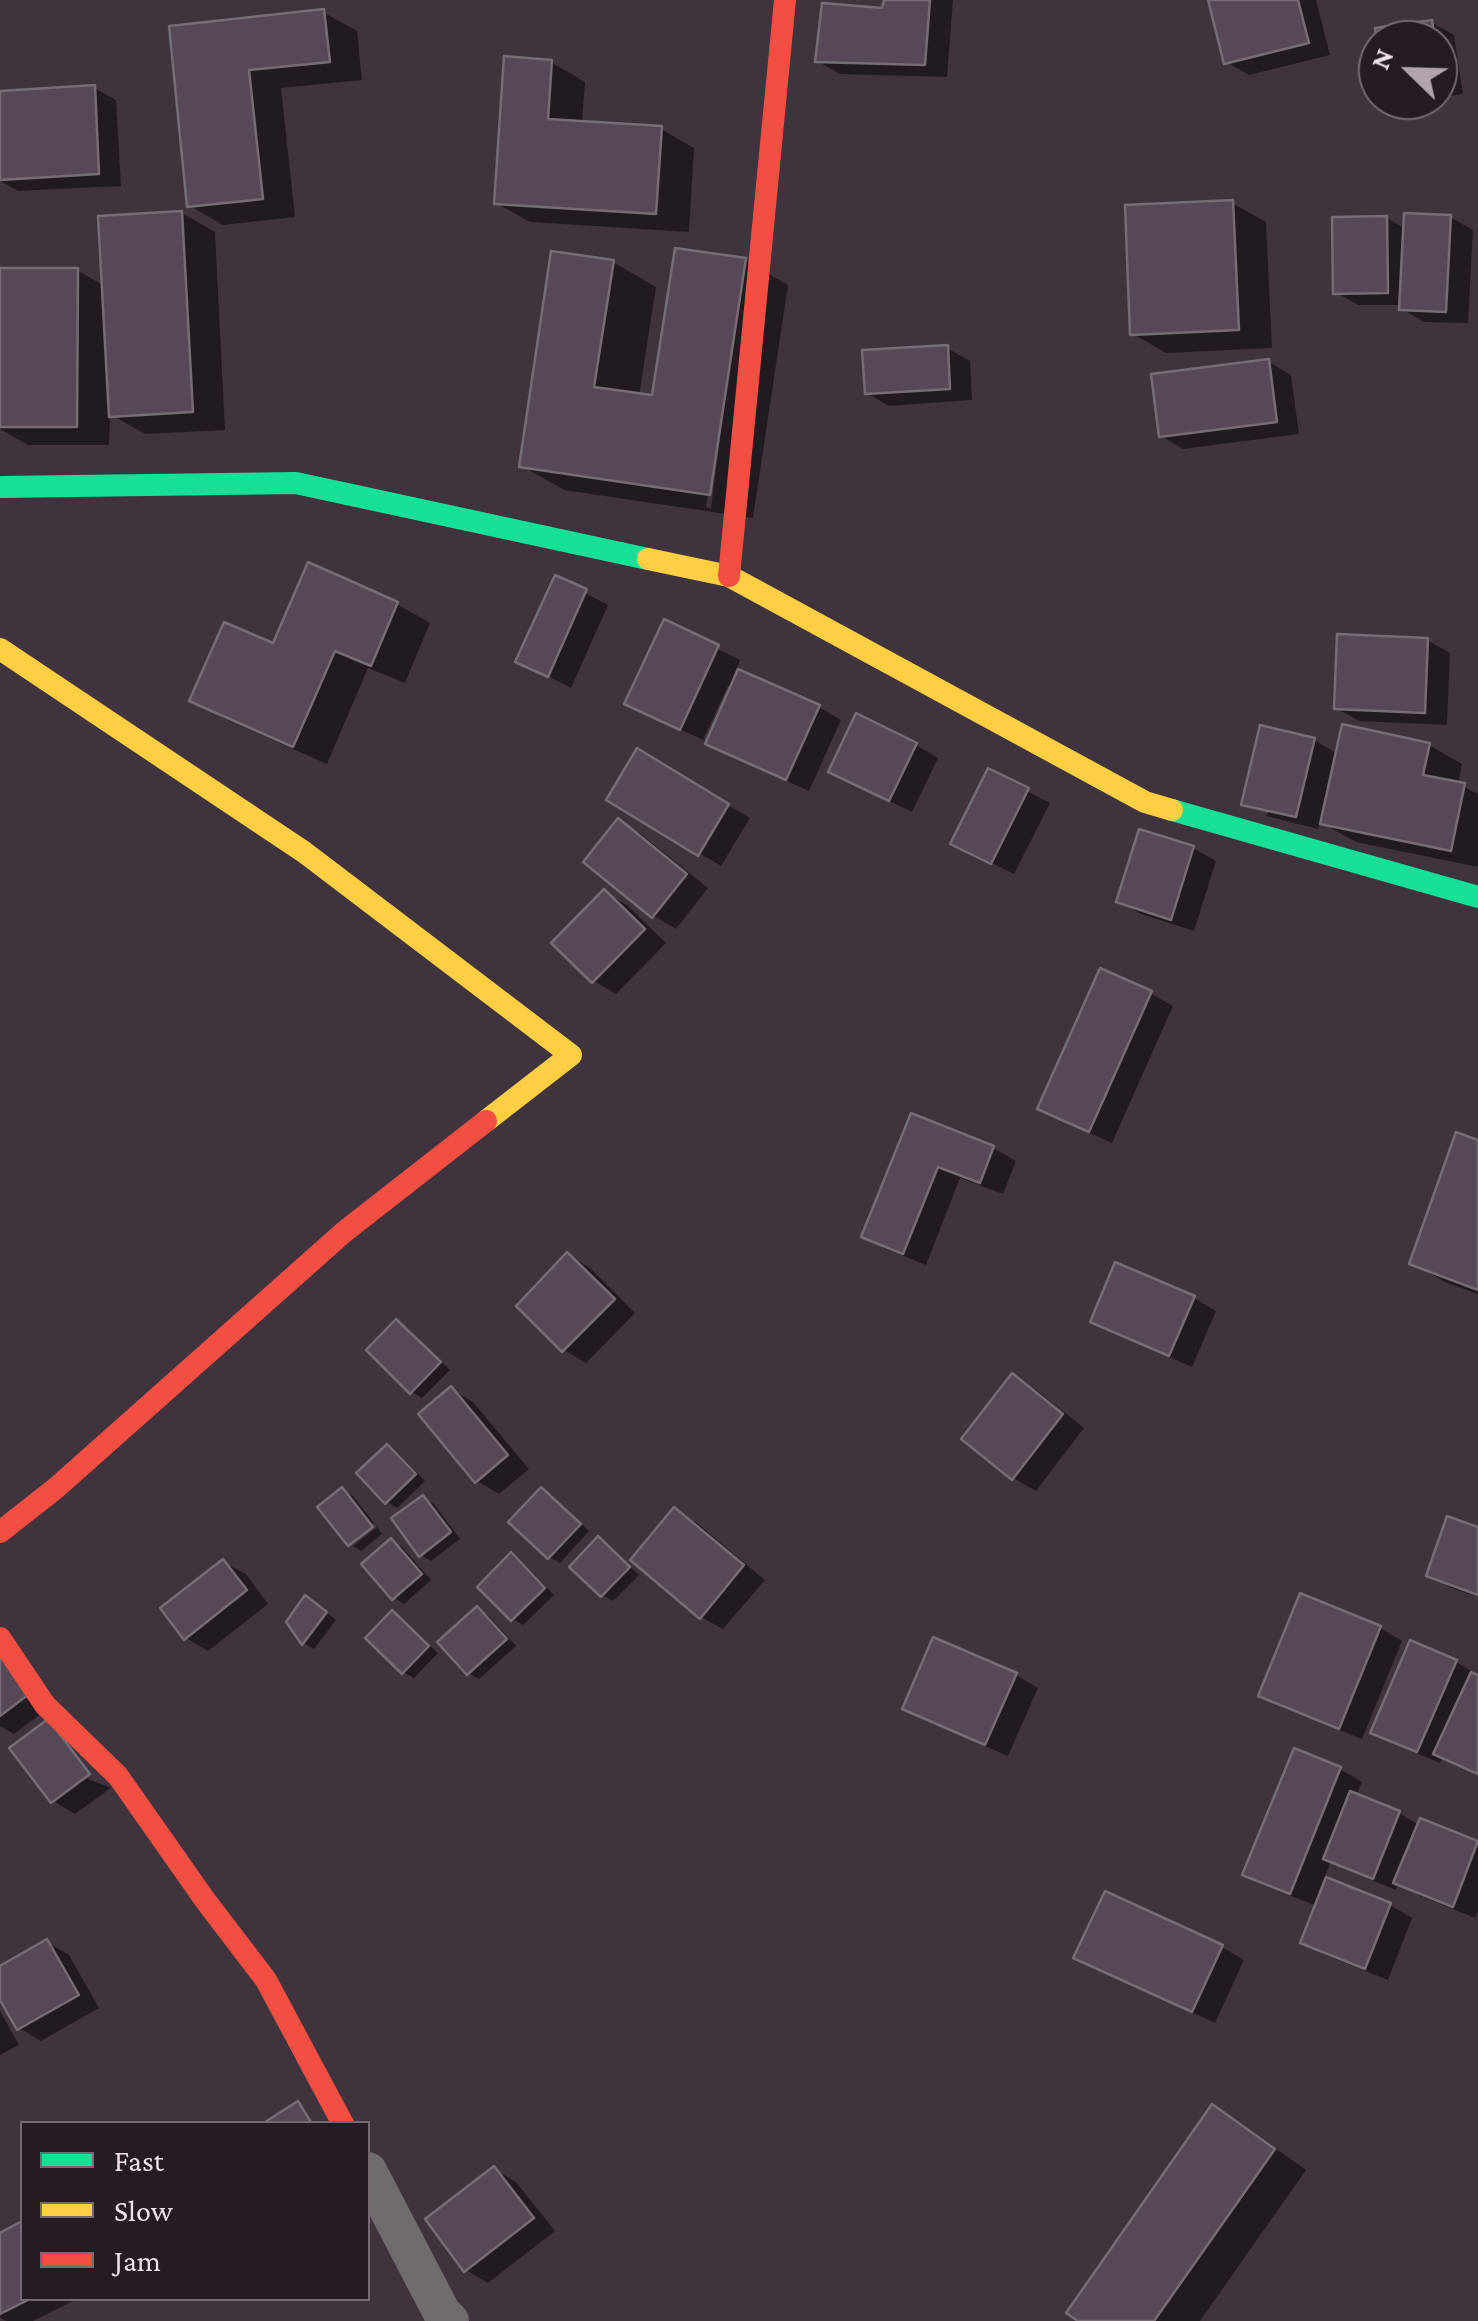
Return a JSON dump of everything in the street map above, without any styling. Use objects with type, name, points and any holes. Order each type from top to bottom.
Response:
[{"type":"street","points":[[730,576],[785,0]]},
{"type":"street","points":[[0,487],[296,483],[730,576],[1145,802],[1478,897]]},
{"type":"street","points":[[0,649],[304,852],[571,1055],[344,1232],[56,1488],[0,1532]]},
{"type":"street","points":[[0,1638],[45,1706],[118,1776],[266,1980],[341,2121]]},
{"type":"street","points":[[370,2175],[442,2314],[450,2321]]},
{"type":"building","points":[[884,0],[930,0],[925,65],[815,62],[822,3],[882,8]]},
{"type":"building","points":[[1208,0],[1298,0],[1309,43],[1224,64]]},
{"type":"building","points":[[324,9],[330,62],[249,70],[263,199],[187,207],[169,26]]},
{"type":"building","points":[[504,56],[552,60],[548,119],[662,126],[656,214],[494,204]]},
{"type":"building","points":[[95,85],[99,174],[0,180],[0,91]]},
{"type":"building","points":[[1233,200],[1239,330],[1130,335],[1125,205]]},
{"type":"building","points":[[182,211],[193,412],[109,417],[98,216]]},
{"type":"building","points":[[1404,213],[1451,215],[1446,312],[1399,310]]},
{"type":"building","points":[[1387,216],[1388,293],[1333,294],[1332,217]]},
{"type":"building","points":[[675,248],[746,258],[710,495],[519,467],[551,251],[614,260],[594,387],[652,395]]},
{"type":"building","points":[[0,268],[78,268],[77,427],[0,427]]},
{"type":"building","points":[[948,345],[950,389],[865,394],[862,350]]},
{"type":"building","points":[[1269,359],[1277,422],[1159,437],[1151,374]]},
{"type":"building","points":[[308,562],[398,602],[371,666],[335,651],[293,747],[189,701],[224,622],[273,643]]},
{"type":"building","points":[[555,575],[587,589],[548,677],[515,662]]},
{"type":"building","points":[[664,619],[719,645],[680,730],[624,704]]},
{"type":"building","points":[[1337,634],[1428,638],[1425,713],[1334,709]]},
{"type":"building","points":[[738,669],[820,705],[786,780],[705,744]]},
{"type":"building","points":[[856,713],[917,743],[889,801],[828,772]]},
{"type":"building","points":[[1342,724],[1430,743],[1423,775],[1465,783],[1451,851],[1320,824]]},
{"type":"building","points":[[1260,725],[1315,738],[1296,817],[1241,805]]},
{"type":"building","points":[[637,748],[729,804],[698,856],[606,800]]},
{"type":"building","points":[[988,768],[1029,788],[991,864],[950,844]]},
{"type":"building","points":[[618,818],[687,874],[652,918],[583,862]]},
{"type":"building","points":[[1139,829],[1194,846],[1171,920],[1116,902]]},
{"type":"building","points":[[604,889],[645,929],[592,983],[551,943]]},
{"type":"building","points":[[1100,968],[1152,991],[1089,1132],[1037,1109]]},
{"type":"building","points":[[911,1113],[994,1146],[980,1183],[938,1167],[903,1254],[861,1237]]},
{"type":"building","points":[[1456,1132],[1478,1140],[1478,1290],[1409,1264]]},
{"type":"building","points":[[567,1252],[615,1299],[562,1352],[516,1306]]},
{"type":"building","points":[[1115,1262],[1195,1296],[1169,1356],[1090,1322]]},
{"type":"building","points":[[396,1319],[441,1362],[410,1394],[366,1350]]},
{"type":"building","points":[[1012,1373],[1063,1414],[1012,1480],[961,1439]]},
{"type":"building","points":[[451,1386],[508,1455],[475,1483],[418,1414]]},
{"type":"building","points":[[387,1444],[416,1474],[385,1504],[356,1473]]},
{"type":"building","points":[[342,1487],[373,1527],[348,1546],[317,1507]]},
{"type":"building","points":[[541,1487],[581,1524],[548,1559],[508,1522]]},
{"type":"building","points":[[423,1495],[451,1532],[419,1557],[391,1518]]},
{"type":"building","points":[[674,1507],[744,1565],[700,1619],[630,1560]]},
{"type":"building","points":[[1447,1516],[1478,1527],[1478,1595],[1426,1576]]},
{"type":"building","points":[[598,1536],[630,1567],[601,1597],[569,1567]]},
{"type":"building","points":[[391,1538],[422,1574],[392,1600],[361,1564]]},
{"type":"building","points":[[511,1552],[545,1588],[511,1621],[477,1587]]},
{"type":"building","points":[[223,1559],[247,1590],[184,1640],[160,1608]]},
{"type":"building","points":[[1300,1593],[1381,1626],[1339,1729],[1258,1696]]},
{"type":"building","points":[[305,1595],[327,1612],[302,1645],[286,1622]]},
{"type":"building","points":[[477,1606],[507,1639],[467,1675],[437,1642]]},
{"type":"building","points":[[392,1610],[429,1646],[402,1674],[365,1638]]},
{"type":"building","points":[[933,1637],[1017,1673],[985,1745],[902,1709]]},
{"type":"building","points":[[1410,1640],[1457,1660],[1417,1752],[1370,1733]]},
{"type":"building","points":[[0,1655],[29,1694],[0,1716]]},
{"type":"building","points":[[1471,1672],[1478,1675],[1478,1774],[1433,1754]]},
{"type":"building","points":[[48,1719],[90,1774],[51,1803],[9,1748]]},
{"type":"building","points":[[1294,1748],[1341,1767],[1290,1894],[1242,1875]]},
{"type":"building","points":[[1350,1791],[1400,1811],[1373,1879],[1323,1859]]},
{"type":"building","points":[[1420,1818],[1478,1841],[1453,1907],[1393,1883]]},
{"type":"building","points":[[1326,1877],[1391,1903],[1365,1969],[1300,1943]]},
{"type":"building","points":[[1105,1891],[1223,1945],[1192,2012],[1073,1958]]},
{"type":"building","points":[[47,1939],[79,1995],[17,2030],[0,2000],[0,1966]]},
{"type":"building","points":[[298,2101],[310,2121],[267,2121]]},
{"type":"building","points":[[1212,2104],[1275,2149],[1154,2321],[1078,2321],[1066,2313]]},
{"type":"building","points":[[494,2166],[534,2218],[464,2272],[425,2219]]},
{"type":"building","points":[[20,2222],[20,2301],[26,2301],[0,2314],[0,2233]]},
{"type":"traffic: fast","points":[[0,487],[296,483],[648,559]]},
{"type":"traffic: fast","points":[[1172,810],[1478,897]]},
{"type":"traffic: slow","points":[[648,559],[729,576],[1145,802],[1172,810]]},
{"type":"traffic: slow","points":[[0,649],[304,852],[571,1055],[486,1121]]},
{"type":"traffic: jam","points":[[729,576],[785,0]]},
{"type":"traffic: jam","points":[[0,1532],[56,1488],[344,1232],[486,1121]]},
{"type":"traffic: jam","points":[[0,1638],[45,1705],[118,1776],[266,1980],[341,2121]]}]
